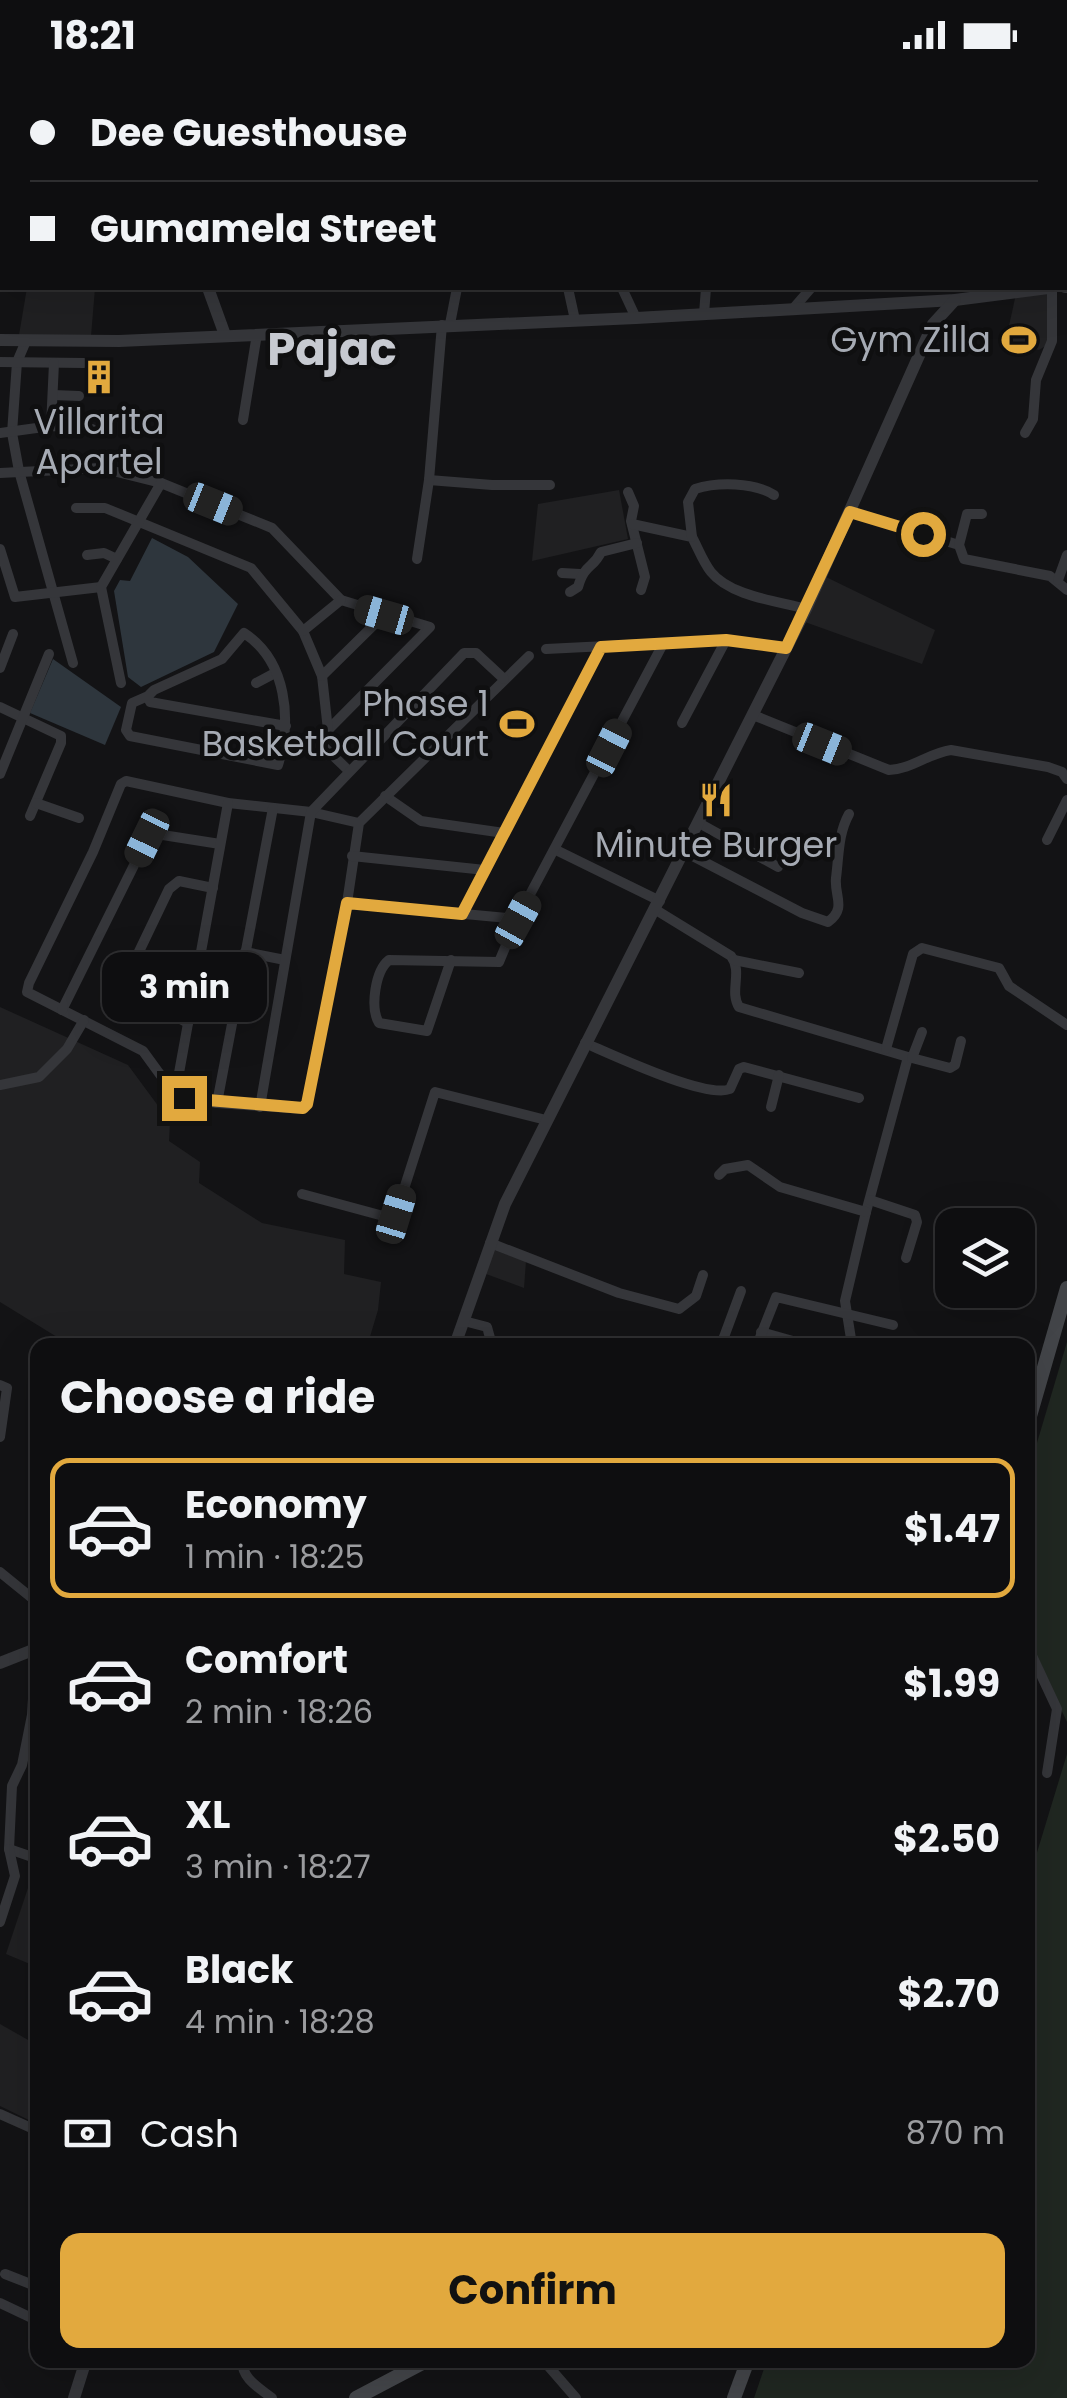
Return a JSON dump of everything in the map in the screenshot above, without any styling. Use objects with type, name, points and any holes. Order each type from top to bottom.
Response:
[{"type":"main road","points":[[1035,1399],[1067,1288]]},
{"type":"main road","points":[[356,2398],[413,2368]]},
{"type":"main road","points":[[734,2398],[745,2368]]},
{"type":"street","points":[[209,290],[226,335]]},
{"type":"street","points":[[416,559],[446,324],[456,290]]},
{"type":"street","points":[[568,290],[575,320]]},
{"type":"street","points":[[623,290],[636,318]]},
{"type":"street","points":[[704,314],[706,290]]},
{"type":"street","points":[[792,310],[809,290]]},
{"type":"street","points":[[812,290],[824,306]]},
{"type":"street","points":[[0,340],[118,341],[636,318],[955,300],[1009,290]]},
{"type":"street","points":[[1025,434],[1033,419],[1036,380],[1052,342],[1050,290]]},
{"type":"street","points":[[458,1338],[490,1243],[546,1120],[806,609],[933,324],[955,300]]},
{"type":"street","points":[[926,301],[933,324]]},
{"type":"street","points":[[243,420],[257,334]]},
{"type":"street","points":[[26,341],[17,362],[15,397],[6,433],[73,663]]},
{"type":"street","points":[[0,362],[84,364]]},
{"type":"street","points":[[52,426],[54,363]]},
{"type":"street","points":[[53,395],[79,396]]},
{"type":"street","points":[[0,397],[15,397]]},
{"type":"street","points":[[6,433],[52,426],[92,429]]},
{"type":"street","points":[[0,473],[101,468],[161,483],[272,528],[341,600],[430,626],[328,730],[322,744]]},
{"type":"street","points":[[429,480],[550,485]]},
{"type":"street","points":[[121,684],[100,587],[161,483]]},
{"type":"street","points":[[774,495],[762,488],[736,485],[695,489],[688,502],[692,536],[717,578],[742,591],[806,609]]},
{"type":"street","points":[[628,492],[634,506],[632,524],[645,577],[641,590]]},
{"type":"street","points":[[76,508],[105,508],[251,568],[303,631],[322,676],[328,730]]},
{"type":"street","points":[[850,512],[960,544]]},
{"type":"street","points":[[982,514],[967,514],[960,544],[964,559],[1058,580],[1067,590]]},
{"type":"street","points":[[632,524],[692,536]]},
{"type":"street","points":[[562,573],[580,574],[597,560],[600,552],[637,543]]},
{"type":"street","points":[[0,548],[12,595],[100,587]]},
{"type":"street","points":[[87,555],[104,552],[117,559]]},
{"type":"street","points":[[1058,580],[1067,556]]},
{"type":"street","points":[[570,592],[580,584],[580,574]]},
{"type":"street","points":[[303,631],[341,600]]},
{"type":"street","points":[[322,676],[384,615]]},
{"type":"street","points":[[240,633],[249,635],[275,673],[287,707],[278,765],[130,736],[126,730],[132,702],[149,699],[222,659],[240,633]]},
{"type":"street","points":[[0,668],[13,634]]},
{"type":"street","points":[[546,649],[726,640],[786,648]]},
{"type":"street","points":[[682,723],[726,640]]},
{"type":"street","points":[[451,960],[427,1031],[379,1023],[373,1012],[384,962],[451,960],[498,962],[663,644]]},
{"type":"street","points":[[462,914],[601,647]]},
{"type":"street","points":[[260,1107],[312,812],[464,653],[476,654],[504,680]]},
{"type":"street","points":[[0,774],[49,654]]},
{"type":"street","points":[[360,823],[312,812],[228,803],[126,781],[121,784],[93,852],[28,982],[27,992],[143,1051],[175,1094],[216,1103],[303,1108],[307,1104],[360,823],[528,656]]},
{"type":"street","points":[[256,684],[275,673]]},
{"type":"street","points":[[149,699],[286,726]]},
{"type":"street","points":[[0,707],[61,736],[30,816]]},
{"type":"street","points":[[753,715],[889,770],[912,766],[950,750],[1048,767],[1062,772],[1067,780]]},
{"type":"street","points":[[285,739],[322,744],[350,771]]},
{"type":"street","points":[[384,796],[421,821],[504,833]]},
{"type":"street","points":[[1048,840],[1067,800]]},
{"type":"street","points":[[36,803],[78,818]]},
{"type":"street","points":[[175,1094],[228,803]]},
{"type":"street","points":[[216,1103],[273,808]]},
{"type":"street","points":[[685,852],[802,913],[828,922],[834,920],[840,905],[836,878],[840,831],[849,814]]},
{"type":"street","points":[[699,824],[778,867]]},
{"type":"street","points":[[62,1010],[150,833],[220,844]]},
{"type":"street","points":[[556,850],[658,906],[734,960],[799,973]]},
{"type":"street","points":[[352,856],[485,870]]},
{"type":"street","points":[[188,1023],[122,987],[168,888],[179,882],[213,888]]},
{"type":"street","points":[[347,903],[518,920]]},
{"type":"street","points":[[886,1049],[913,954],[922,948],[999,968],[1009,986],[1067,1025]]},
{"type":"street","points":[[245,952],[285,960]]},
{"type":"street","points":[[734,960],[734,998],[739,1007],[952,1067],[961,1041]]},
{"type":"street","points":[[0,1085],[40,1076],[66,1048],[84,1020]]},
{"type":"street","points":[[851,1338],[846,1302],[866,1212],[910,1058],[922,1032]]},
{"type":"street","points":[[586,1042],[666,1076],[716,1092],[730,1089],[739,1069],[744,1067],[859,1098]]},
{"type":"street","points":[[770,1107],[778,1075]]},
{"type":"street","points":[[302,1194],[391,1218],[396,1214],[436,1092],[546,1120]]},
{"type":"street","points":[[719,1175],[725,1169],[748,1166],[780,1186],[866,1212]]},
{"type":"street","points":[[870,1200],[915,1215],[918,1222],[906,1258]]},
{"type":"street","points":[[490,1243],[619,1292],[679,1309],[696,1296],[703,1274]]},
{"type":"street","points":[[724,1338],[741,1291]]},
{"type":"street","points":[[759,1338],[776,1296],[893,1325]]},
{"type":"street","points":[[464,1322],[487,1327],[490,1338]]},
{"type":"street","points":[[761,1332],[782,1338]]},
{"type":"street","points":[[0,1385],[7,1388],[0,1437]]},
{"type":"street","points":[[3,1577],[30,1597]]},
{"type":"street","points":[[0,1663],[30,1650]]},
{"type":"street","points":[[1035,1662],[1057,1708],[1047,1773]]},
{"type":"street","points":[[0,1922],[15,1876],[9,1849],[12,1786],[22,1765],[30,1725]]},
{"type":"street","points":[[9,1849],[30,1856]]},
{"type":"street","points":[[0,2114],[30,2127]]},
{"type":"street","points":[[6,2274],[30,2284]]},
{"type":"street","points":[[0,2303],[30,2318]]},
{"type":"street","points":[[74,2398],[83,2368]]},
{"type":"street","points":[[242,2368],[252,2383],[272,2398]]},
{"type":"street","points":[[550,2368],[576,2398]]},
{"type":"shaded area","points":[[27,290],[95,290],[91,336],[19,335]]},
{"type":"shaded area","points":[[1050,293],[1047,345],[1039,350],[1005,344],[1016,294]]},
{"type":"shaded area","points":[[619,490],[628,539],[532,561],[538,504]]},
{"type":"shaded area","points":[[152,538],[188,557],[238,604],[214,652],[141,687],[128,677],[114,591],[120,580],[130,581]]},
{"type":"shaded area","points":[[826,577],[935,630],[922,664],[805,622]]},
{"type":"shaded area","points":[[53,659],[121,707],[105,745],[30,713]]},
{"type":"shaded area","points":[[0,1007],[128,1065],[170,1122],[169,1141],[200,1162],[199,1183],[262,1223],[345,1240],[344,1274],[381,1282],[370,1338],[59,1338],[0,1302]]},
{"type":"shaded area","points":[[494,1250],[526,1261],[524,1288],[486,1274]]},
{"type":"shaded area","points":[[1067,1342],[1067,1722],[1035,1654],[1035,1449]]},
{"type":"shaded area","points":[[1067,1754],[1067,2398],[754,2398],[764,2368],[1035,2368],[1035,1859]]},
{"type":"shaded area","points":[[30,1882],[30,1964],[6,1954]]},
{"type":"shaded area","points":[[0,2024],[30,2041],[30,2121],[0,2106]]},
{"type":"place","name":"Gym Zilla","points":[[1019,340]]},
{"type":"place","name":"Villarita Apartel","points":[[99,377]]},
{"type":"place","name":"Phase 1 Basketball Court","points":[[517,724]]},
{"type":"place","name":"Minute Burger","points":[[716,800]]},
{"type":"district","name":"Pajac","points":[[332,349]]},
{"type":"route","points":[[184,1098],[296,1110],[307,1104],[347,903],[462,914],[601,647],[726,640],[786,648],[850,512],[923,534]]}]
